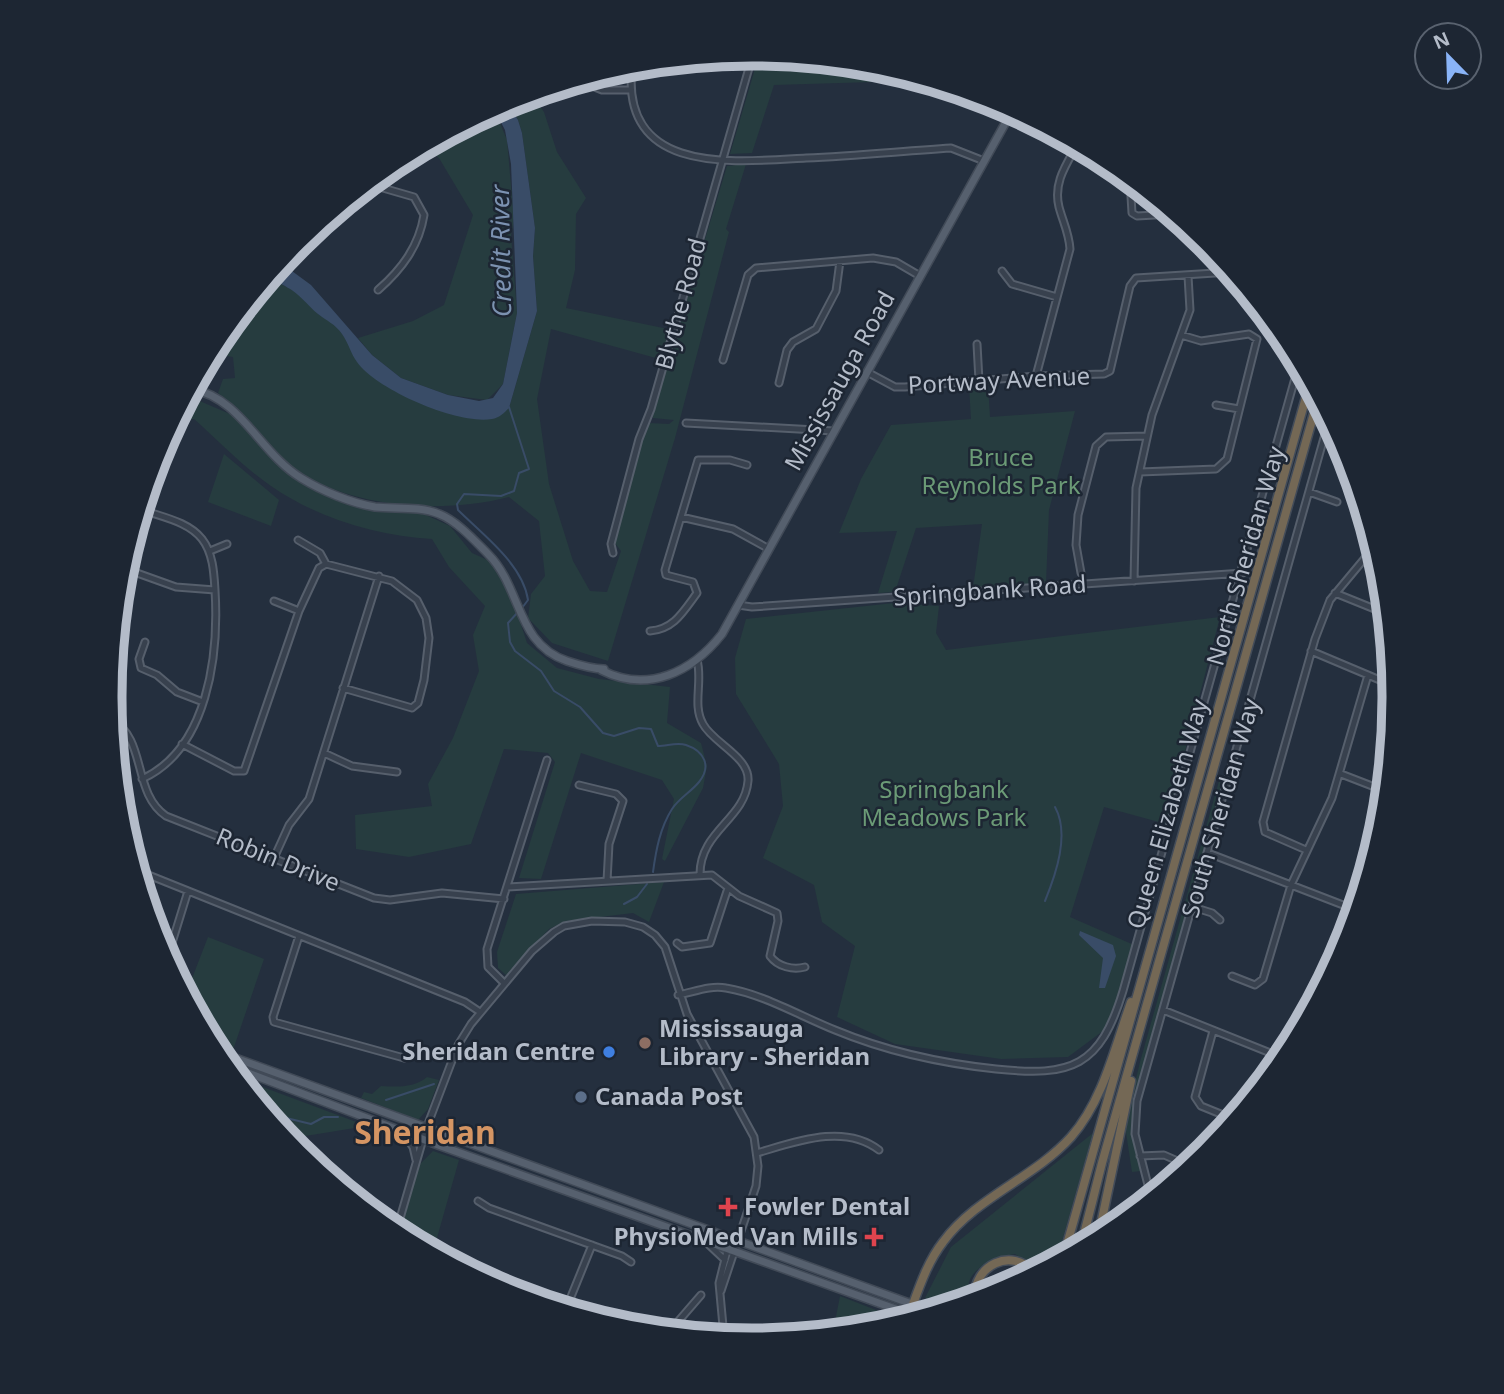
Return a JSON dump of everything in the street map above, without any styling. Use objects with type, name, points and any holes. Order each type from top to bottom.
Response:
[{"type":"highway","name":"Queen Elizabeth Way","points":[[1068,1243],[1121,1062],[1144,967],[1306,397]]},
{"type":"highway","name":"Queen Elizabeth Way","points":[[1085,1232],[1314,413]]},
{"type":"highway","points":[[913,1304],[933,1256],[950,1233],[1060,1148],[1078,1129],[1093,1105],[1144,967]]},
{"type":"highway","points":[[1102,1221],[1136,1061],[1135,1050]]},
{"type":"highway","points":[[976,1286],[992,1264],[1012,1260],[1025,1265]]},
{"type":"main road","name":"Mississauga Road","points":[[201,391],[224,402],[275,456],[300,477],[359,503],[433,512],[451,520],[493,559],[521,617],[539,645],[557,658],[601,670],[652,675],[696,661],[722,634],[1007,120]]},
{"type":"main road","points":[[236,1058],[917,1305]]},
{"type":"main road","points":[[246,1072],[896,1310]]},
{"type":"street","name":"Blythe Road","points":[[613,553],[611,544],[639,439],[652,409],[749,66]]},
{"type":"street","points":[[631,79],[630,90],[637,114],[652,136],[678,153],[721,163],[951,148],[984,161]]},
{"type":"street","points":[[594,87],[602,90],[630,90]]},
{"type":"street","points":[[1036,376],[1070,249],[1069,232],[1059,205],[1058,183],[1072,154]]},
{"type":"street","points":[[378,290],[393,277],[416,246],[424,215],[414,197],[381,188]]},
{"type":"street","points":[[1131,193],[1132,213],[1137,216],[1158,215]]},
{"type":"street","points":[[723,360],[751,271],[761,266],[884,260],[905,266],[920,276]]},
{"type":"street","points":[[779,383],[787,350],[793,342],[816,330],[836,291],[840,261]]},
{"type":"street","points":[[1002,271],[1012,284],[1057,297]]},
{"type":"street","name":"Portway Avenue","points":[[867,372],[895,387],[1036,376],[1093,376],[1110,371],[1133,281],[1138,277],[1219,273]]},
{"type":"street","points":[[1134,581],[1136,488],[1147,436],[1190,310],[1188,276]]},
{"type":"street","points":[[1140,472],[1221,467],[1227,459],[1257,343],[1255,335],[1211,341],[1181,335]]},
{"type":"street","points":[[977,344],[979,381]]},
{"type":"street","name":"North Sheridan Way","points":[[678,995],[724,987],[890,1051],[964,1066],[1049,1072],[1068,1067],[1091,1054],[1109,1033],[1115,1017],[1295,378]]},
{"type":"street","points":[[1216,405],[1240,409]]},
{"type":"street","points":[[686,424],[834,430]]},
{"type":"street","name":"South Sheridan Way","points":[[1148,1187],[1135,1134],[1135,1111],[1325,435]]},
{"type":"street","points":[[1081,573],[1076,545],[1078,515],[1096,446],[1106,438],[1147,436]]},
{"type":"street","points":[[650,631],[664,630],[677,620],[697,593],[693,582],[666,575],[698,460],[730,460],[747,466]]},
{"type":"street","points":[[1309,492],[1337,502]]},
{"type":"street","points":[[142,779],[168,763],[182,744],[203,702],[214,656],[215,590],[210,551],[204,541],[187,526],[150,512]]},
{"type":"street","points":[[681,517],[733,529],[769,549]]},
{"type":"street","points":[[298,540],[320,553],[326,564]]},
{"type":"street","points":[[210,551],[227,544]]},
{"type":"street","points":[[1306,850],[1265,832],[1262,822],[1311,651],[1335,593],[1366,556]]},
{"type":"street","points":[[182,744],[234,771],[244,771],[299,611],[319,568],[326,564],[379,576],[403,585],[418,600],[426,618],[427,658],[418,703],[408,708],[343,688]]},
{"type":"street","points":[[134,572],[176,587],[215,590]]},
{"type":"street","name":"Springbank Road","points":[[738,605],[752,607],[1242,573]]},
{"type":"street","points":[[274,858],[292,822],[309,799],[379,576]]},
{"type":"street","points":[[1335,593],[1376,610]]},
{"type":"street","points":[[274,601],[299,611]]},
{"type":"street","points":[[145,642],[139,659],[141,668],[157,675],[177,692],[203,702]]},
{"type":"street","points":[[1311,651],[1382,681]]},
{"type":"street","points":[[696,661],[700,670],[698,704],[704,726],[745,767],[748,777],[745,794],[704,847],[699,874]]},
{"type":"street","points":[[1232,976],[1255,985],[1262,982],[1291,885],[1332,798],[1368,675]]},
{"type":"street","name":"Robin Drive","points":[[123,729],[128,734],[151,804],[166,816],[374,898],[390,900],[442,893],[504,900]]},
{"type":"street","points":[[324,753],[352,766],[397,772]]},
{"type":"street","points":[[504,983],[488,967],[486,957],[547,760]]},
{"type":"street","points":[[1340,774],[1376,787]]},
{"type":"street","points":[[579,786],[616,794],[623,800],[609,844],[607,881]]},
{"type":"street","points":[[1208,853],[1346,907]]},
{"type":"street","points":[[508,887],[699,874],[718,877],[728,888],[777,913],[778,921],[770,951],[772,959],[794,970],[805,967]]},
{"type":"street","points":[[147,875],[465,1002],[480,1012]]},
{"type":"street","points":[[677,943],[682,947],[710,943],[728,888]]},
{"type":"street","points":[[172,944],[188,891]]},
{"type":"street","points":[[1193,907],[1212,913],[1220,920]]},
{"type":"street","points":[[400,1219],[426,1129],[458,1045],[504,983],[532,951],[564,926],[613,920],[643,927],[655,935],[666,950],[678,995],[747,1120],[757,1153],[756,1185],[721,1292],[719,1312],[722,1327]]},
{"type":"street","points":[[299,936],[273,1017],[274,1022],[301,1032],[404,1058]]},
{"type":"street","points":[[1163,1010],[1271,1054]]},
{"type":"street","points":[[1213,1031],[1195,1097],[1201,1106],[1224,1115]]},
{"type":"street","points":[[401,1130],[413,1147],[416,1160]]},
{"type":"street","points":[[757,1153],[821,1137],[862,1138],[879,1150]]},
{"type":"street","points":[[1140,1156],[1164,1155],[1178,1161]]},
{"type":"street","points":[[478,1200],[489,1208],[622,1256],[631,1262]]},
{"type":"street","points":[[690,1234],[713,1247],[725,1260]]},
{"type":"street","points":[[570,1300],[592,1245]]},
{"type":"street","points":[[721,1292],[719,1283],[727,1251],[734,1249]]},
{"type":"street","points":[[677,1323],[701,1296]]},
{"type":"green space","points":[[756,66],[834,72],[873,79],[873,82],[774,85],[752,153],[730,154]]},
{"type":"green space","points":[[538,104],[544,112],[557,152],[586,198],[576,214],[575,270],[566,308],[673,330],[663,360],[551,329],[537,399],[549,484],[573,561],[590,591],[607,592],[621,551],[615,538],[646,427],[648,423],[669,424],[674,420],[653,418],[653,412],[727,166],[746,164],[726,229],[729,232],[675,438],[608,661],[552,643],[528,618],[531,594],[545,576],[539,521],[509,497],[428,506],[371,500],[343,493],[318,482],[285,461],[218,393],[223,379],[235,378],[233,357],[223,355],[274,286],[281,284],[300,294],[318,314],[336,325],[368,371],[411,399],[509,408],[537,311],[533,256],[535,228],[518,120],[514,113]]},
{"type":"green space","points":[[499,120],[507,140],[514,220],[511,235],[517,313],[503,384],[487,400],[448,395],[401,378],[372,355],[358,338],[413,321],[444,305],[473,215],[439,158],[433,153]]},
{"type":"green space","name":"Bruce Reynolds Park","points":[[988,385],[990,417],[1075,411],[1049,510],[1046,583],[973,588],[982,524],[916,528],[895,592],[878,593],[897,531],[839,533],[861,479],[891,425],[971,419],[969,386]]},
{"type":"green space","points":[[197,400],[237,417],[274,462],[303,482],[323,491],[426,515],[450,526],[472,553],[490,561],[511,594],[527,643],[557,668],[599,679],[670,687],[667,723],[701,743],[707,766],[703,788],[665,861],[662,859],[674,799],[662,780],[581,753],[541,879],[519,878],[555,762],[548,753],[504,749],[471,844],[409,857],[356,849],[355,815],[432,806],[428,784],[453,738],[479,671],[473,635],[485,606],[449,567],[432,539],[369,529],[308,507],[261,479],[194,419],[186,420]]},
{"type":"green space","points":[[224,454],[279,500],[271,526],[208,502]]},
{"type":"green space","name":"Springbank Meadows Park","points":[[894,603],[939,606],[936,633],[946,650],[1220,617],[1166,824],[1104,807],[1070,917],[1134,945],[1107,1028],[1068,1057],[1001,1059],[895,1044],[837,1017],[855,946],[822,922],[814,885],[763,858],[783,806],[779,764],[736,694],[735,658],[746,619]]},
{"type":"green space","points":[[1219,781],[1223,782],[1134,1103],[1132,1134],[1141,1171],[1132,1172],[1125,1126],[1140,1062]]},
{"type":"green space","points":[[664,882],[649,922],[633,913],[567,921],[549,929],[506,975],[498,968],[497,952],[516,894]]},
{"type":"green space","points":[[208,937],[264,959],[233,1050],[228,1047],[190,983]]},
{"type":"green space","points":[[427,1077],[439,1080],[428,1109],[418,1120],[361,1098],[364,1092],[372,1094],[381,1086],[411,1085]]},
{"type":"green space","points":[[254,1084],[367,1126],[300,1137]]},
{"type":"green space","points":[[1093,1133],[1061,1246],[1029,1263],[1015,1254],[988,1262],[974,1273],[968,1289],[933,1301],[925,1298],[951,1247]]},
{"type":"green space","points":[[433,1151],[459,1160],[436,1242],[401,1220],[420,1164]]},
{"type":"green space","points":[[840,1296],[884,1313],[875,1315],[835,1322]]},
{"type":"water","name":"Credit River","points":[[514,113],[522,133],[535,228],[533,256],[537,311],[509,408],[495,418],[459,417],[419,403],[382,384],[357,362],[337,328],[293,291],[281,284],[274,286],[289,269],[311,285],[372,355],[401,378],[448,395],[479,401],[493,398],[503,384],[517,313],[511,164],[505,130],[499,119]]},
{"type":"water","points":[[1080,931],[1113,945],[1116,956],[1105,988],[1099,988],[1103,958],[1079,935]]},
{"type":"waterway","points":[[509,407],[529,469],[519,473],[514,491],[501,496],[464,494],[457,504],[458,510],[500,551],[518,574],[528,600],[522,608]]},
{"type":"waterway","points":[[518,612],[508,623],[510,642],[515,651],[541,671],[554,691],[580,707],[603,733],[614,736],[639,728],[651,729],[658,746],[686,745],[697,751],[704,760],[703,776],[675,805],[664,824],[653,872]]},
{"type":"waterway","points":[[1045,901],[1060,854],[1061,829],[1055,807]]},
{"type":"waterway","points":[[624,904],[637,897],[647,884]]},
{"type":"waterway","points":[[386,1100],[434,1084]]},
{"type":"waterway","points":[[282,1117],[311,1124],[324,1117],[338,1117]]},
{"type":"place","name":"Mississauga Library - Sheridan","points":[[645,1043]]},
{"type":"place","name":"Sheridan Centre","points":[[609,1052]]},
{"type":"place","name":"Canada Post","points":[[581,1097]]},
{"type":"place","name":"Fowler Dental","points":[[728,1207]]},
{"type":"place","name":"PhysioMed Van Mills","points":[[874,1237]]},
{"type":"district","name":"Sheridan","points":[[425,1133]]}]
